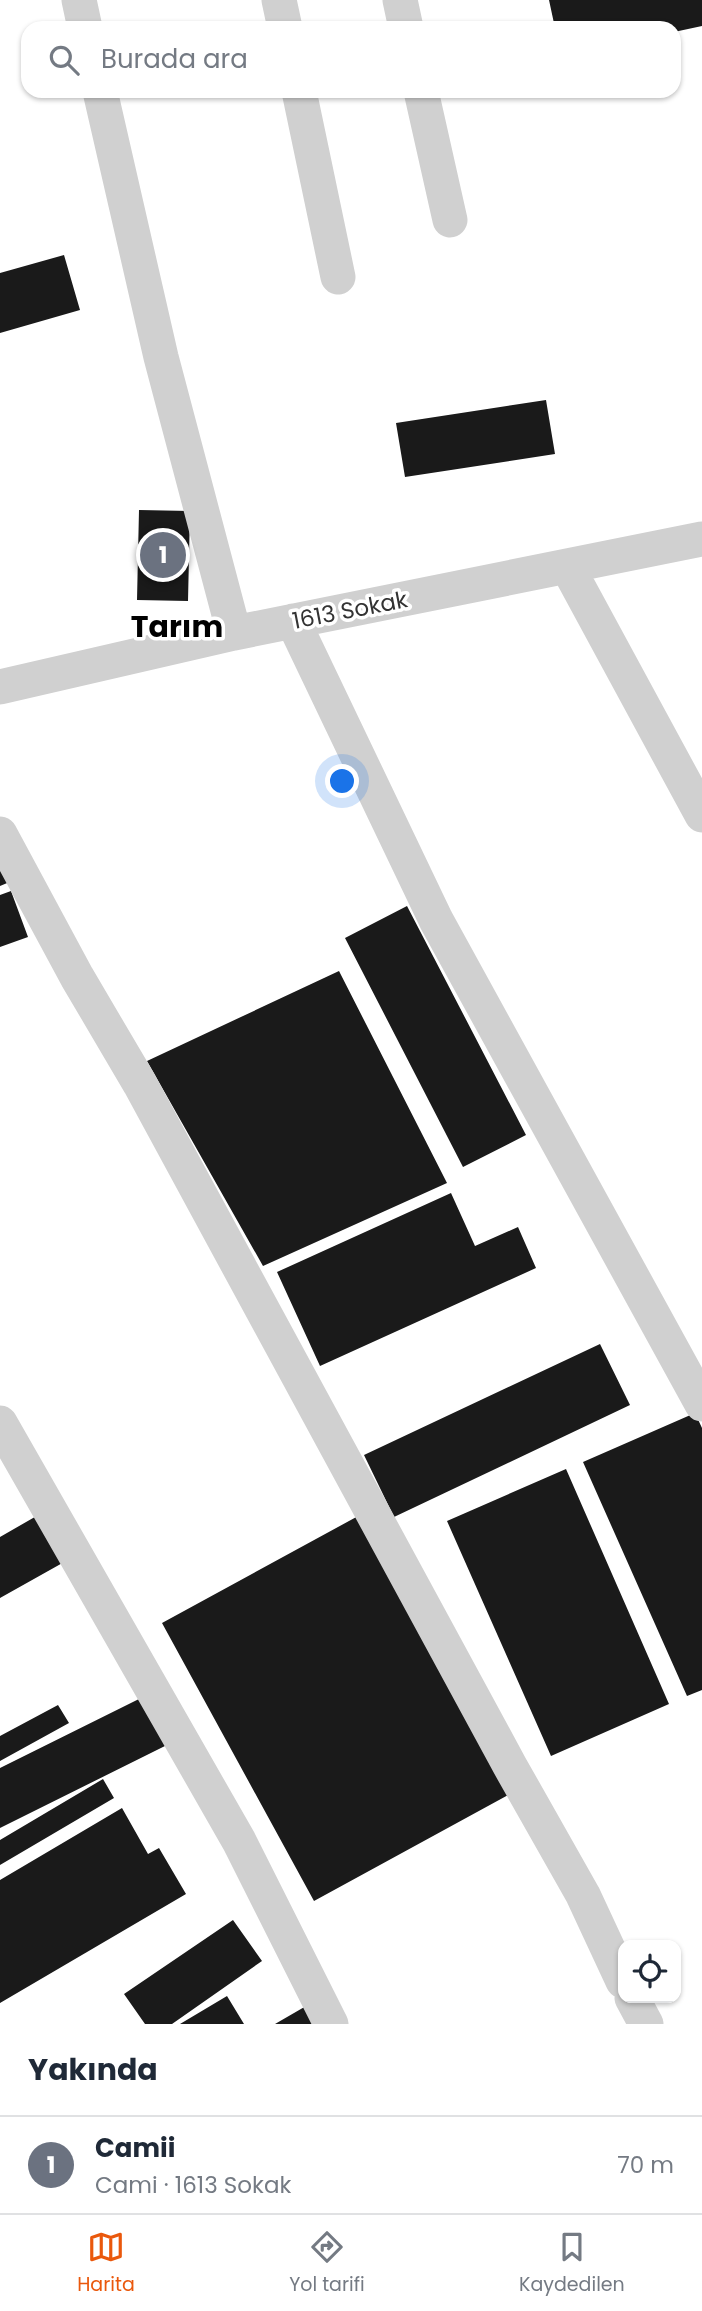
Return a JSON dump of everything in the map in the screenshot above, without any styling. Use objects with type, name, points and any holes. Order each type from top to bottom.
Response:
[{"type":"street","points":[[79,0],[84,21]]},
{"type":"street","points":[[279,0],[284,21]]},
{"type":"street","points":[[400,0],[404,21]]},
{"type":"street","points":[[102,98],[161,357],[234,633]]},
{"type":"street","points":[[300,98],[338,277]]},
{"type":"street","points":[[423,98],[450,220]]},
{"type":"street","name":"1613 Sokak","points":[[0,687],[234,633],[702,539]]},
{"type":"street","points":[[568,566],[702,815]]},
{"type":"street","points":[[293,621],[436,920],[702,1405]]},
{"type":"street","points":[[0,834],[583,1895],[618,1970]]},
{"type":"street","points":[[0,1423],[239,1840],[331,2024]]},
{"type":"street","points":[[635,2003],[646,2024]]},
{"type":"building","points":[[549,0],[702,0],[702,26],[681,30],[681,21],[554,21]]},
{"type":"building","points":[[64,255],[80,310],[0,333],[0,273]]},
{"type":"building","points":[[546,400],[555,454],[405,477],[396,423]]},
{"type":"building","points":[[139,510],[190,511],[188,601],[137,600]]},
{"type":"building","points":[[0,850],[12,881],[0,886]]},
{"type":"building","points":[[11,891],[28,937],[0,947],[0,895]]},
{"type":"building","points":[[407,906],[526,1135],[463,1167],[345,938]]},
{"type":"building","points":[[339,971],[447,1183],[263,1266],[147,1061]]},
{"type":"building","points":[[451,1193],[475,1246],[518,1227],[536,1268],[320,1366],[277,1272]]},
{"type":"building","points":[[600,1344],[630,1405],[394,1517],[364,1455]]},
{"type":"building","points":[[695,1413],[702,1428],[702,1690],[687,1696],[583,1462]]},
{"type":"building","points":[[566,1469],[669,1704],[551,1756],[447,1521]]},
{"type":"building","points":[[40,1514],[66,1561],[0,1598],[0,1537]]},
{"type":"building","points":[[360,1515],[512,1793],[314,1901],[162,1623]]},
{"type":"building","points":[[147,1695],[171,1743],[0,1828],[0,1768]]},
{"type":"building","points":[[58,1705],[69,1723],[0,1761],[0,1736]]},
{"type":"building","points":[[103,1779],[114,1798],[0,1865],[0,1840]]},
{"type":"building","points":[[122,1808],[148,1854],[159,1848],[186,1894],[0,2003],[0,1880]]},
{"type":"building","points":[[233,1920],[262,1961],[172,2024],[145,2024],[124,1994]]},
{"type":"building","points":[[227,1996],[244,2024],[180,2024]]},
{"type":"building","points":[[313,2002],[326,2024],[275,2024]]},
{"type":"place","name":"Camii","points":[[163,555]]},
{"type":"district","name":"Tarım","points":[[177,627]]}]
